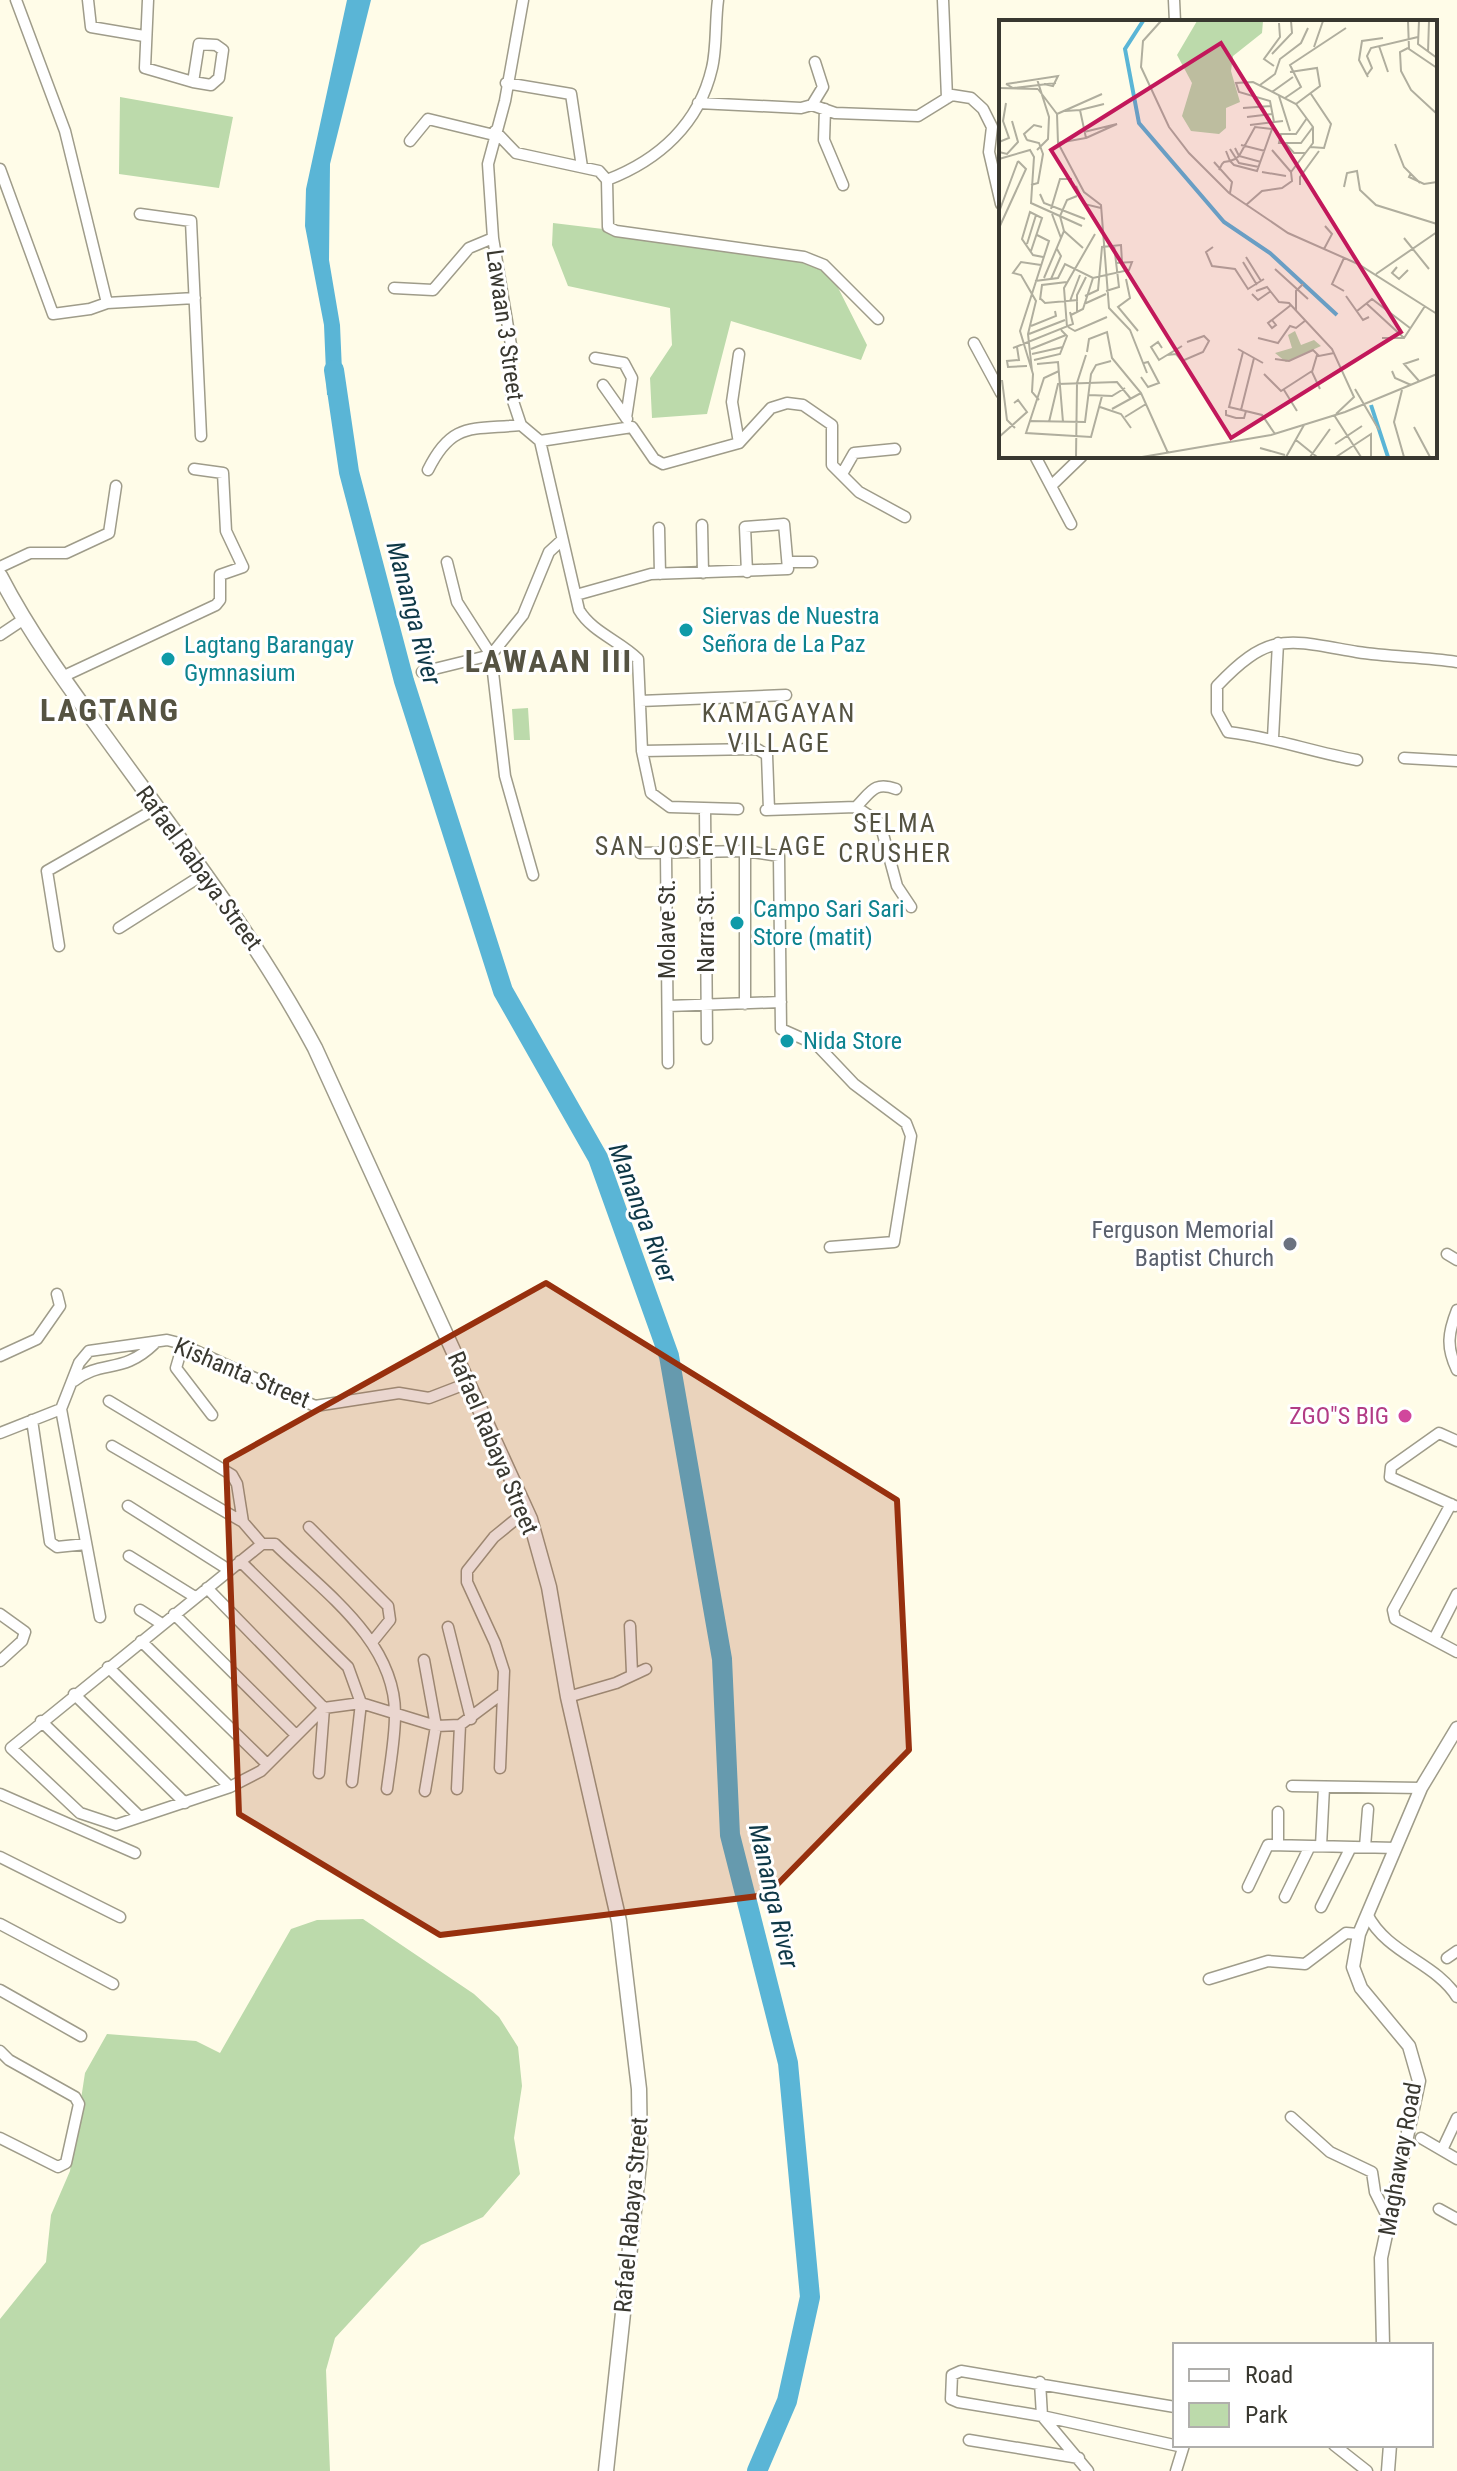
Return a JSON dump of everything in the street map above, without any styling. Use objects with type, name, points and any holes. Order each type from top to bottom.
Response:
[{"type":"main road","name":"Rafael Rabaya Street","points":[[0,576],[62,677],[259,950],[315,1048],[526,1511],[549,1587],[568,1697],[619,1921],[639,2089],[640,2155],[606,2471]]},
{"type":"street","points":[[16,0],[65,131],[107,303]]},
{"type":"street","points":[[88,0],[91,27],[144,36]]},
{"type":"street","points":[[148,0],[144,36],[145,68],[193,82]]},
{"type":"street","name":"Lawaan 3 Street","points":[[523,0],[488,164],[493,238],[511,345],[512,398],[521,425],[540,441]]},
{"type":"street","points":[[607,180],[636,169],[677,139],[698,103],[713,67],[718,0]]},
{"type":"street","points":[[943,0],[947,98]]},
{"type":"street","points":[[1174,0],[1175,20]]},
{"type":"street","points":[[812,105],[823,87],[815,62]]},
{"type":"street","points":[[506,83],[571,94],[582,167]]},
{"type":"street","points":[[698,103],[801,108],[812,105],[835,113],[918,116],[947,98],[962,94],[971,98],[989,118],[992,127],[989,152],[999,181]]},
{"type":"street","points":[[825,109],[825,143],[843,185]]},
{"type":"street","points":[[410,141],[428,119],[495,133],[516,153],[599,171],[607,180],[608,227],[616,231],[804,257],[824,265],[878,319]]},
{"type":"street","points":[[0,169],[53,314],[90,309],[107,303],[195,298]]},
{"type":"street","points":[[140,214],[191,221],[201,436]]},
{"type":"street","points":[[394,288],[433,290],[469,248],[493,238]]},
{"type":"street","points":[[974,343],[999,389]]},
{"type":"street","points":[[739,354],[732,402],[739,443]]},
{"type":"street","points":[[595,358],[624,363],[632,378],[629,423]]},
{"type":"street","points":[[603,385],[654,459],[663,464],[739,443],[771,408],[787,403],[803,405],[832,425],[832,465],[859,492],[905,517]]},
{"type":"street","points":[[629,423],[540,441],[576,595],[586,622],[625,646],[638,659],[642,751],[647,783],[657,799],[670,807],[738,809]]},
{"type":"street","points":[[428,470],[440,446],[456,432],[521,425]]},
{"type":"street","points":[[842,474],[854,453],[895,449]]},
{"type":"street","points":[[1036,458],[1071,524]]},
{"type":"street","points":[[1051,486],[1080,458]]},
{"type":"street","points":[[62,677],[216,605],[220,600],[220,575],[243,567],[226,531],[223,473],[194,469]]},
{"type":"street","points":[[0,567],[34,552],[66,553],[110,530],[116,486]]},
{"type":"street","points":[[576,595],[660,574],[747,572],[788,569],[784,524],[745,527],[747,572]]},
{"type":"street","points":[[702,525],[703,573]]},
{"type":"street","points":[[659,528],[660,574]]},
{"type":"street","points":[[422,672],[491,655],[523,615],[539,571],[549,552],[561,541]]},
{"type":"street","points":[[447,562],[457,602],[491,655],[505,776],[533,875]]},
{"type":"street","points":[[788,562],[812,562]]},
{"type":"street","points":[[0,635],[24,619]]},
{"type":"street","points":[[1357,760],[1293,748],[1273,738],[1228,732],[1217,712],[1217,686],[1241,661],[1278,643],[1312,641],[1357,652],[1457,662]]},
{"type":"street","points":[[1273,738],[1278,643]]},
{"type":"street","points":[[640,701],[786,695]]},
{"type":"street","points":[[642,751],[757,749],[767,755],[768,810],[856,807],[880,823],[897,886],[911,907]]},
{"type":"street","points":[[1404,758],[1457,761]]},
{"type":"street","points":[[856,807],[874,787],[883,784],[896,789]]},
{"type":"street","points":[[59,946],[47,871],[157,808]]},
{"type":"street","name":"Narra St.","points":[[705,809],[707,1039]]},
{"type":"street","points":[[745,851],[745,1004]]},
{"type":"street","points":[[640,853],[745,851],[774,853],[781,862],[781,1029],[817,1045],[854,1084],[906,1123],[911,1136],[894,1242],[830,1247]]},
{"type":"street","name":"Molave St.","points":[[666,853],[668,1063]]},
{"type":"street","points":[[119,928],[204,874]]},
{"type":"street","points":[[668,1006],[781,1002]]},
{"type":"street","points":[[0,1356],[42,1335],[60,1306],[57,1294]]},
{"type":"street","points":[[1457,1310],[1448,1334],[1450,1355],[1457,1370]]},
{"type":"street","name":"Kishanta Street","points":[[116,1347],[167,1340],[183,1344],[315,1406],[399,1393],[429,1398],[468,1383]]},
{"type":"street","name":"Kishanta Street","points":[[72,1382],[92,1370],[118,1367],[138,1359],[156,1343]]},
{"type":"street","points":[[183,1344],[176,1368],[212,1415]]},
{"type":"street","points":[[100,1617],[61,1409],[79,1363],[89,1351],[116,1347],[118,1367]]},
{"type":"street","points":[[109,1401],[232,1475],[237,1484],[243,1522]]},
{"type":"street","points":[[0,1433],[61,1409]]},
{"type":"street","points":[[32,1420],[50,1542],[57,1547],[86,1544]]},
{"type":"street","points":[[1457,1441],[1439,1433],[1391,1467],[1390,1477],[1454,1505],[1393,1610],[1395,1619],[1457,1652]]},
{"type":"street","points":[[112,1446],[243,1522],[262,1544]]},
{"type":"street","points":[[128,1506],[229,1570]]},
{"type":"street","points":[[500,1768],[500,1695],[504,1671],[495,1643],[467,1582],[467,1571],[494,1537],[526,1511]]},
{"type":"street","points":[[309,1527],[388,1606],[390,1620],[373,1641]]},
{"type":"street","points":[[387,1789],[396,1714],[389,1675],[373,1641],[275,1544],[262,1544],[12,1744],[12,1751],[80,1813],[116,1825],[230,1787],[261,1771],[324,1708],[361,1703],[396,1714],[436,1726],[460,1725],[500,1695]]},
{"type":"street","points":[[129,1556],[195,1597]]},
{"type":"street","points":[[240,1561],[348,1667],[361,1703],[352,1782]]},
{"type":"street","points":[[207,1588],[324,1708],[319,1773]]},
{"type":"street","points":[[1434,1639],[1457,1594]]},
{"type":"street","points":[[140,1610],[162,1624]]},
{"type":"street","points":[[0,1614],[25,1632],[22,1641],[0,1661]]},
{"type":"street","points":[[174,1614],[295,1734]]},
{"type":"street","points":[[630,1626],[632,1673]]},
{"type":"street","points":[[448,1627],[471,1719]]},
{"type":"street","points":[[141,1641],[267,1764]]},
{"type":"street","points":[[424,1660],[436,1726],[425,1791]]},
{"type":"street","points":[[108,1667],[230,1787]]},
{"type":"street","points":[[568,1697],[616,1683],[646,1669]]},
{"type":"street","points":[[74,1694],[185,1803]]},
{"type":"street","points":[[41,1721],[139,1816]]},
{"type":"street","points":[[457,1789],[460,1725]]},
{"type":"street","name":"Maghaway Road","points":[[1383,2343],[1381,2258],[1419,2081],[1409,2046],[1361,1988],[1353,1967],[1359,1934],[1421,1788],[1457,1728]]},
{"type":"street","points":[[1292,1786],[1421,1788]]},
{"type":"street","points":[[1285,1897],[1316,1846],[1324,1787]]},
{"type":"street","points":[[0,1794],[135,1853]]},
{"type":"street","points":[[1365,1847],[1368,1809]]},
{"type":"street","points":[[1278,1812],[1278,1845]]},
{"type":"street","points":[[1248,1887],[1268,1845],[1396,1848]]},
{"type":"street","points":[[1321,1907],[1351,1847]]},
{"type":"street","points":[[0,1857],[120,1917]]},
{"type":"street","points":[[1367,1914],[1389,1944],[1450,1986],[1457,1997]]},
{"type":"street","points":[[0,1924],[113,1984]]},
{"type":"street","points":[[1209,1979],[1268,1961],[1305,1964],[1346,1933],[1359,1934]]},
{"type":"street","points":[[1447,1958],[1457,1951]]},
{"type":"street","points":[[0,1990],[81,2036]]},
{"type":"street","points":[[0,2051],[9,2060],[75,2097],[79,2104],[66,2163],[62,2166],[0,2138]]},
{"type":"street","points":[[1291,2117],[1330,2152],[1372,2172],[1375,2192],[1390,2222]]},
{"type":"street","points":[[1442,2150],[1457,2118]]},
{"type":"street","points":[[1421,2138],[1457,2159]]},
{"type":"street","points":[[1439,2209],[1457,2219]]},
{"type":"street","points":[[1173,2407],[961,2371],[952,2375],[949,2388],[951,2399],[958,2402],[1173,2444]]},
{"type":"street","points":[[1040,2382],[1042,2416],[1088,2471]]},
{"type":"street","points":[[969,2440],[1079,2458]]},
{"type":"street","points":[[1176,2471],[1183,2447]]},
{"type":"street","points":[[1337,2447],[1367,2471]]},
{"type":"street","points":[[1388,2471],[1390,2447]]},
{"type":"highlighted area","points":[[546,1283],[897,1500],[909,1750],[767,1895],[440,1935],[239,1814],[226,1461]]},
{"type":"green space","points":[[120,97],[233,117],[219,188],[119,174]]},
{"type":"green space","points":[[553,223],[796,252],[824,260],[867,345],[861,360],[731,321],[707,414],[652,418],[650,378],[672,345],[670,308],[568,286],[552,245]]},
{"type":"green space","points":[[528,708],[530,740],[514,740],[512,709]]},
{"type":"green space","points":[[363,1919],[474,1994],[499,2017],[518,2047],[522,2086],[514,2138],[520,2174],[483,2217],[421,2245],[335,2338],[326,2370],[330,2471],[0,2471],[0,2319],[46,2262],[51,2215],[70,2171],[85,2073],[107,2034],[196,2041],[220,2053],[291,1929],[317,1920]]},
{"type":"water","points":[[347,0],[371,0],[330,164],[329,260],[340,325],[343,394],[327,395],[324,325],[305,226],[306,189]]},
{"type":"waterway","name":"Mananga River","points":[[334,370],[349,472],[404,681],[503,991],[598,1158],[669,1356],[722,1659],[730,1835],[788,2063],[810,2297],[787,2401],[757,2471]]},
{"type":"place","name":"Siervas de Nuestra Señora de La Paz","points":[[686,630]]},
{"type":"place","name":"Lagtang Barangay Gymnasium","points":[[168,659]]},
{"type":"place","name":"Campo Sari Sari Store (matit)","points":[[737,923]]},
{"type":"place","name":"Nida Store","points":[[787,1041]]},
{"type":"place","name":"Ferguson Memorial Baptist Church","points":[[1290,1244]]},
{"type":"place","name":"ZGO\"S BIG","points":[[1405,1416]]},
{"type":"district","name":"LAWAAN III","points":[[549,661]]},
{"type":"district","name":"LAGTANG","points":[[110,710]]},
{"type":"district","name":"KAMAGAYAN VILLAGE","points":[[779,728]]},
{"type":"district","name":"SELMA CRUSHER","points":[[895,838]]},
{"type":"district","name":"SAN JOSE VILLAGE","points":[[711,846]]}]
